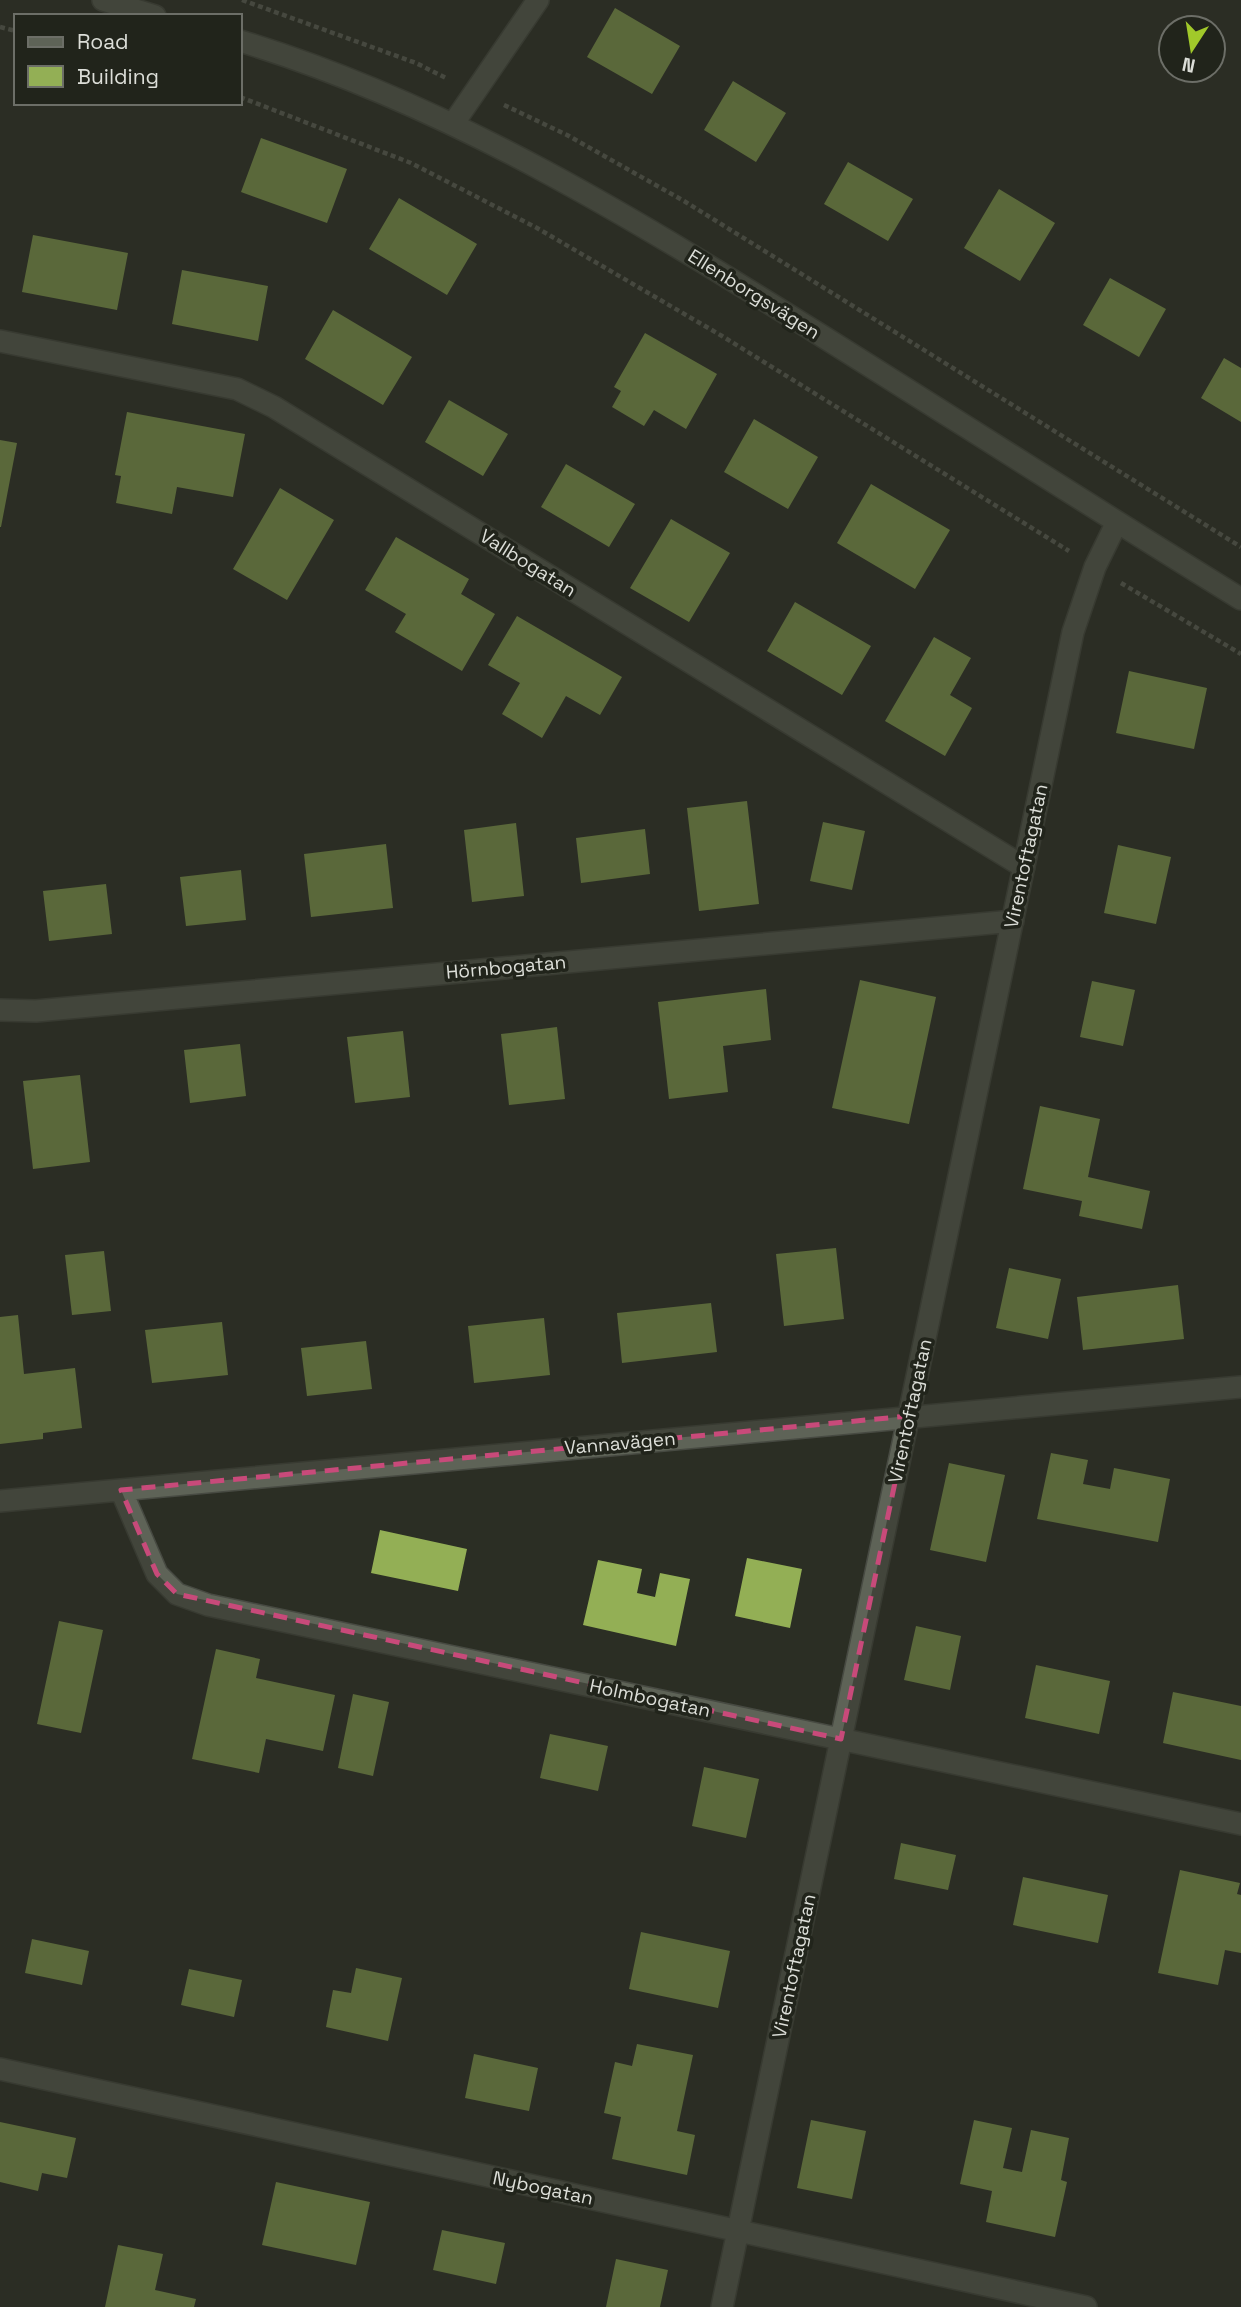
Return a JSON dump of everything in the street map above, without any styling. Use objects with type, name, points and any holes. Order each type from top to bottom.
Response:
[{"type":"street","points":[[103,0],[148,14]]},
{"type":"street","points":[[453,124],[538,0]]},
{"type":"street","name":"Ellenborgsvägen","points":[[242,42],[279,53],[453,124],[602,202],[775,306],[1241,599]]},
{"type":"street","name":"Vallbogatan","points":[[0,341],[237,388],[274,407],[1024,867]]},
{"type":"street","name":"Virentoftagatan","points":[[722,2307],[1073,632],[1095,567],[1117,522]]},
{"type":"street","name":"Hörnbogatan","points":[[0,1010],[36,1011],[1013,921]]},
{"type":"street","name":"Vannavägen","points":[[0,1501],[1241,1387]]},
{"type":"street","name":"Holmbogatan","points":[[121,1490],[157,1574],[177,1594],[208,1605],[1241,1825]]},
{"type":"street","name":"Nybogatan","points":[[0,2069],[1086,2307]]},
{"type":"path","points":[[242,98],[411,163],[537,228],[722,336],[1241,654]]},
{"type":"highlighted area","points":[[909,1416],[841,1739],[177,1594],[157,1574],[121,1490]]},
{"type":"building","points":[[615,8],[680,46],[652,94],[587,57]]},
{"type":"building","points":[[733,81],[786,113],[756,162],[704,130]]},
{"type":"building","points":[[261,138],[347,169],[327,223],[241,192]]},
{"type":"building","points":[[848,162],[913,199],[888,241],[824,204]]},
{"type":"building","points":[[999,189],[1055,223],[1020,281],[964,248]]},
{"type":"building","points":[[399,198],[477,244],[447,295],[369,249]]},
{"type":"building","points":[[33,235],[128,253],[117,310],[22,292]]},
{"type":"building","points":[[182,270],[268,286],[258,341],[172,324]]},
{"type":"building","points":[[1110,278],[1166,309],[1139,357],[1083,325]]},
{"type":"building","points":[[333,310],[412,357],[383,405],[305,359]]},
{"type":"building","points":[[645,333],[717,374],[686,429],[654,410],[644,426],[612,407],[621,391],[614,387]]},
{"type":"building","points":[[1224,358],[1241,368],[1241,422],[1201,398]]},
{"type":"building","points":[[449,400],[508,434],[483,476],[425,442]]},
{"type":"building","points":[[127,412],[245,434],[233,497],[177,487],[172,514],[116,503],[121,476],[115,475]]},
{"type":"building","points":[[754,419],[818,457],[788,509],[724,472]]},
{"type":"building","points":[[0,440],[17,443],[1,527],[0,527]]},
{"type":"building","points":[[566,464],[635,504],[609,547],[541,507]]},
{"type":"building","points":[[871,484],[950,530],[915,589],[837,543]]},
{"type":"building","points":[[280,488],[334,520],[287,600],[233,569]]},
{"type":"building","points":[[671,519],[730,553],[689,622],[630,588]]},
{"type":"building","points":[[396,537],[469,579],[461,594],[495,614],[462,671],[395,632],[406,614],[365,590]]},
{"type":"building","points":[[795,602],[871,646],[842,695],[767,651]]},
{"type":"building","points":[[517,616],[622,677],[600,715],[566,696],[542,738],[502,714],[520,683],[488,665]]},
{"type":"building","points":[[934,637],[971,658],[950,695],[972,708],[945,756],[885,721]]},
{"type":"building","points":[[1129,671],[1207,688],[1194,749],[1116,733]]},
{"type":"building","points":[[747,801],[759,904],[699,911],[687,808]]},
{"type":"building","points":[[823,822],[865,831],[852,890],[810,881]]},
{"type":"building","points":[[516,823],[524,896],[472,902],[464,830]]},
{"type":"building","points":[[645,829],[650,874],[581,883],[576,838]]},
{"type":"building","points":[[386,844],[393,908],[311,917],[304,854]]},
{"type":"building","points":[[1118,845],[1171,857],[1156,924],[1104,913]]},
{"type":"building","points":[[241,870],[246,920],[186,926],[180,877]]},
{"type":"building","points":[[106,884],[112,934],[49,941],[43,891]]},
{"type":"building","points":[[860,980],[936,997],[909,1124],[832,1108]]},
{"type":"building","points":[[1092,981],[1135,990],[1123,1046],[1080,1037]]},
{"type":"building","points":[[766,989],[771,1040],[723,1046],[728,1092],[669,1099],[658,1002]]},
{"type":"building","points":[[557,1027],[565,1099],[509,1105],[501,1034]]},
{"type":"building","points":[[403,1031],[410,1097],[355,1103],[347,1037]]},
{"type":"building","points":[[240,1044],[246,1096],[190,1103],[184,1050]]},
{"type":"building","points":[[80,1075],[90,1162],[33,1169],[23,1081]]},
{"type":"building","points":[[1040,1106],[1100,1119],[1088,1177],[1150,1191],[1142,1229],[1079,1216],[1082,1201],[1023,1189]]},
{"type":"building","points":[[836,1248],[844,1319],[784,1326],[776,1254]]},
{"type":"building","points":[[104,1251],[111,1311],[72,1315],[65,1255]]},
{"type":"building","points":[[1009,1268],[1061,1279],[1048,1339],[996,1328]]},
{"type":"building","points":[[1178,1285],[1184,1339],[1083,1350],[1077,1297]]},
{"type":"building","points":[[711,1303],[717,1352],[622,1363],[617,1313]]},
{"type":"building","points":[[18,1315],[24,1374],[75,1368],[82,1428],[43,1433],[43,1439],[0,1444],[0,1317]]},
{"type":"building","points":[[544,1318],[550,1375],[474,1383],[468,1326]]},
{"type":"building","points":[[222,1322],[228,1375],[152,1383],[145,1330]]},
{"type":"building","points":[[366,1341],[372,1389],[307,1396],[301,1348]]},
{"type":"building","points":[[1051,1453],[1088,1460],[1083,1484],[1110,1489],[1114,1468],[1170,1479],[1158,1542],[1037,1519]]},
{"type":"building","points":[[949,1463],[1005,1475],[986,1562],[930,1550]]},
{"type":"building","points":[[380,1530],[467,1549],[458,1591],[371,1573]]},
{"type":"building","points":[[747,1558],[802,1569],[790,1628],[735,1616]]},
{"type":"building","points":[[598,1560],[642,1569],[637,1593],[655,1597],[660,1573],[690,1579],[676,1646],[583,1625]]},
{"type":"building","points":[[59,1621],[103,1630],[81,1733],[37,1724]]},
{"type":"building","points":[[916,1626],[961,1636],[950,1690],[904,1680]]},
{"type":"building","points":[[216,1649],[260,1659],[256,1678],[335,1695],[323,1751],[266,1739],[259,1773],[192,1759]]},
{"type":"building","points":[[1036,1665],[1110,1681],[1099,1734],[1025,1718]]},
{"type":"building","points":[[1173,1692],[1241,1706],[1241,1760],[1163,1743]]},
{"type":"building","points":[[353,1694],[389,1702],[373,1776],[338,1768]]},
{"type":"building","points":[[550,1734],[608,1746],[598,1791],[540,1778]]},
{"type":"building","points":[[704,1767],[759,1779],[746,1838],[692,1826]]},
{"type":"building","points":[[901,1843],[956,1855],[948,1890],[894,1879]]},
{"type":"building","points":[[1180,1870],[1240,1883],[1237,1894],[1241,1895],[1241,1953],[1225,1950],[1218,1985],[1158,1973]]},
{"type":"building","points":[[1023,1877],[1108,1895],[1098,1943],[1013,1925]]},
{"type":"building","points":[[641,1932],[730,1951],[718,2008],[629,1989]]},
{"type":"building","points":[[32,1939],[89,1951],[82,1985],[25,1973]]},
{"type":"building","points":[[356,1968],[402,1978],[388,2041],[326,2027],[333,1990],[351,1993]]},
{"type":"building","points":[[189,1969],[242,1980],[234,2017],[181,2005]]},
{"type":"building","points":[[637,2044],[693,2055],[677,2131],[695,2135],[687,2175],[612,2159],[621,2117],[604,2113],[615,2062],[632,2066]]},
{"type":"building","points":[[474,2054],[538,2068],[529,2111],[465,2098]]},
{"type":"building","points":[[811,2120],[866,2131],[852,2199],[797,2188]]},
{"type":"building","points":[[974,2120],[1012,2128],[1003,2168],[1022,2172],[1031,2130],[1069,2138],[1061,2180],[1067,2182],[1055,2237],[986,2222],[992,2191],[960,2184]]},
{"type":"building","points":[[0,2122],[76,2138],[67,2178],[42,2173],[38,2191],[0,2182]]},
{"type":"building","points":[[276,2182],[370,2202],[356,2265],[262,2245]]},
{"type":"building","points":[[442,2230],[505,2243],[496,2284],[433,2270]]},
{"type":"building","points":[[118,2245],[163,2254],[155,2290],[196,2299],[194,2307],[105,2307]]},
{"type":"building","points":[[616,2259],[668,2270],[660,2307],[606,2307]]}]
